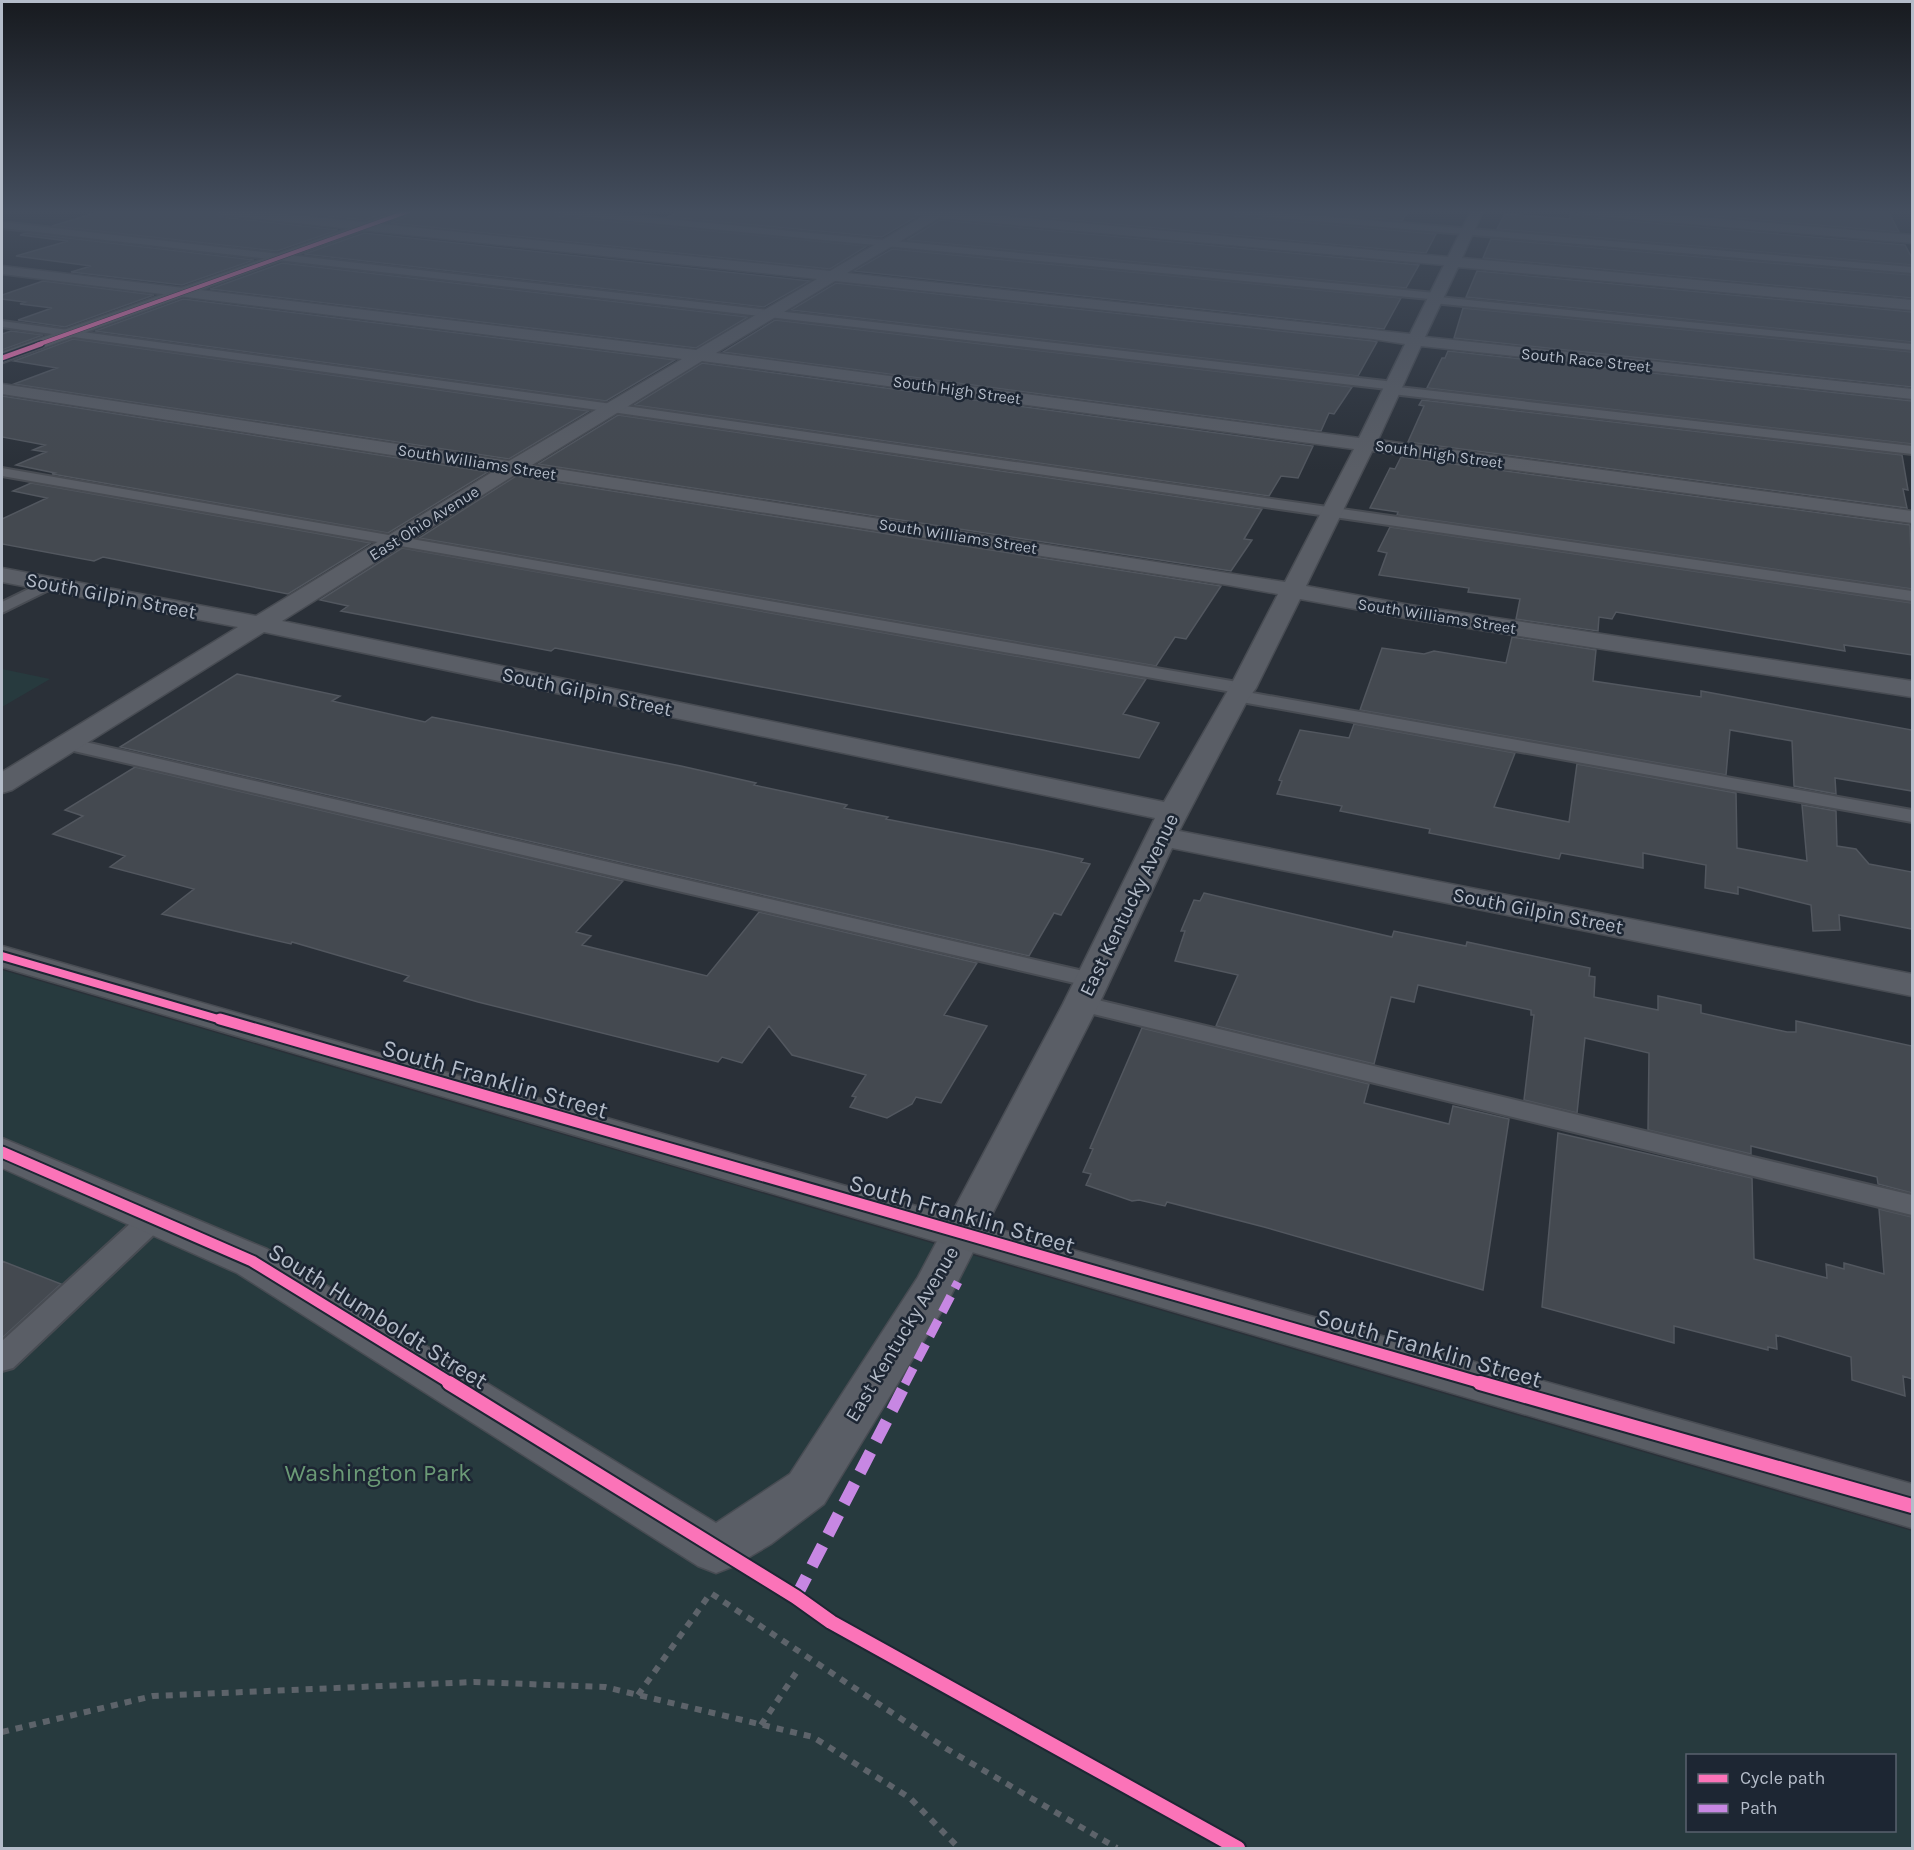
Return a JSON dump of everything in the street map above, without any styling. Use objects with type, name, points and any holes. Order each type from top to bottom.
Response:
[{"type":"street","points":[[2,358],[170,297]]},
{"type":"street","name":"South High Street","points":[[218,297],[700,356],[1912,517]]},
{"type":"street","name":"East Ohio Avenue","points":[[2,784],[514,467],[797,297]]},
{"type":"street","name":"South Race Street","points":[[1020,297],[1912,394]]},
{"type":"street","points":[[1830,297],[1912,305]]},
{"type":"street","name":"East Kentucky Avenue","points":[[716,1550],[753,1528],[807,1489],[933,1289],[1086,992],[1168,825],[1293,592],[1393,388],[1434,298]]},
{"type":"street","name":"South Williams Street","points":[[2,389],[1228,578],[1293,592],[1410,612],[1912,689]]},
{"type":"street","name":"South Gilpin Street","points":[[2,575],[259,624],[1168,825],[1912,985]]},
{"type":"street","name":"South Franklin Street","points":[[2,956],[962,1235],[1912,1506]]},
{"type":"street","name":"South Humboldt Street","points":[[2,1152],[252,1261],[716,1550]]},
{"type":"lane","points":[[623,297],[1912,450]]},
{"type":"lane","points":[[1427,297],[1912,347]]},
{"type":"lane","points":[[2,324],[612,408],[1912,596]]},
{"type":"lane","points":[[2,472],[1240,692],[1912,816]]},
{"type":"lane","points":[[2,608],[49,584]]},
{"type":"lane","points":[[68,744],[1086,992],[1912,1205]]},
{"type":"lane","points":[[2,1359],[153,1218]]},
{"type":"path","points":[[638,1695],[711,1593],[947,1749],[1117,1848]]},
{"type":"path","points":[[761,1725],[796,1673]]},
{"type":"path","points":[[2,1732],[153,1696],[474,1682],[605,1687],[813,1737],[910,1798],[959,1848]]},
{"type":"green space","points":[[2,669],[50,679],[2,707]]},
{"type":"green space","name":"Washington Park","points":[[2,970],[1912,1531],[1912,1848],[2,1848]]},
{"type":"building","points":[[148,297],[65,327],[18,320],[52,308],[2,299]]},
{"type":"building","points":[[279,297],[578,297],[748,317],[696,348]]},
{"type":"building","points":[[680,297],[781,297],[764,307]]},
{"type":"building","points":[[812,297],[969,297],[1377,342],[1358,376],[791,310]]},
{"type":"building","points":[[1095,297],[1401,298],[1384,329]]},
{"type":"building","points":[[1469,297],[1756,297],[1912,312],[1912,342]]},
{"type":"building","points":[[183,299],[675,360],[606,401],[95,331]]},
{"type":"building","points":[[1463,308],[1912,352],[1912,387],[1454,338]]},
{"type":"building","points":[[775,320],[1352,387],[1334,414],[1329,413],[1321,431],[723,352]]},
{"type":"building","points":[[11,331],[43,335],[2,350],[2,334]]},
{"type":"building","points":[[73,339],[589,411],[509,459],[14,384],[57,368],[14,361]]},
{"type":"building","points":[[1448,351],[1912,401],[1912,444],[1427,388]]},
{"type":"building","points":[[702,363],[1313,446],[1298,478],[1281,476],[1269,496],[634,405]]},
{"type":"building","points":[[2,396],[488,472],[388,533],[52,474],[55,473],[16,465],[46,452],[33,450],[45,445],[2,437]]},
{"type":"building","points":[[1422,400],[1902,455],[1908,490],[1903,489],[1907,508],[1408,442],[1424,406],[1419,405]]},
{"type":"building","points":[[618,415],[1262,509],[1244,539],[1252,540],[1231,571],[538,464]]},
{"type":"building","points":[[1401,457],[1910,525],[1912,589],[1397,515],[1398,512],[1370,508],[1390,468],[1395,469]]},
{"type":"building","points":[[516,476],[1221,586],[1186,639],[1175,637],[1156,666],[419,538]]},
{"type":"building","points":[[31,483],[371,543],[288,594],[103,557],[94,561],[2,544],[2,519],[47,498],[13,491]]},
{"type":"building","points":[[1390,527],[1912,603],[1912,655],[1844,645],[1845,651],[1616,612],[1612,619],[1599,617],[1598,631],[1516,619],[1520,599],[1468,592],[1469,588],[1379,575],[1387,553],[1378,551]]},
{"type":"building","points":[[402,548],[1146,679],[1123,714],[1159,723],[1139,758],[555,648],[551,651],[341,611],[348,606],[320,600]]},
{"type":"building","points":[[1512,637],[1596,650],[1593,681],[1701,697],[1701,691],[1912,730],[1912,791],[1835,778],[1836,794],[1794,786],[1792,741],[1730,730],[1726,775],[1360,710],[1382,648],[1424,654],[1434,651],[1506,663]]},
{"type":"building","points":[[237,674],[340,696],[332,701],[425,722],[432,717],[681,766],[756,783],[754,785],[847,805],[844,808],[888,817],[886,819],[1043,850],[1083,859],[1081,862],[1090,864],[1061,915],[1054,913],[1029,956],[120,747]]},
{"type":"building","points":[[1354,724],[1515,753],[1494,807],[1569,822],[1577,764],[1736,793],[1737,848],[1807,861],[1802,805],[1836,811],[1837,846],[1856,849],[1869,864],[1912,872],[1912,929],[1839,915],[1840,930],[1813,931],[1811,905],[1738,887],[1738,894],[1705,888],[1706,865],[1643,853],[1643,868],[1561,853],[1559,859],[1429,833],[1430,829],[1340,811],[1342,806],[1277,794],[1282,781],[1279,780],[1300,730],[1349,738]]},
{"type":"building","points":[[135,767],[623,881],[576,932],[591,936],[582,945],[707,976],[759,912],[977,963],[944,1015],[987,1026],[941,1103],[916,1097],[912,1104],[887,1118],[850,1107],[856,1097],[852,1096],[866,1075],[792,1055],[769,1026],[742,1063],[722,1057],[718,1062],[478,1002],[404,981],[409,976],[292,942],[291,944],[162,914],[194,889],[110,867],[125,856],[53,834],[83,816],[65,810]]},
{"type":"building","points":[[1204,893],[1392,937],[1394,931],[1466,946],[1467,942],[1590,968],[1589,976],[1595,977],[1594,997],[1658,1010],[1658,996],[1701,1005],[1701,1013],[1787,1032],[1796,1032],[1796,1021],[1912,1046],[1912,1193],[1878,1184],[1877,1177],[1751,1146],[1751,1154],[1648,1130],[1649,1053],[1585,1038],[1577,1113],[1524,1100],[1534,1015],[1531,1015],[1531,1010],[1418,985],[1414,1002],[1391,997],[1374,1064],[1216,1026],[1238,975],[1175,961],[1185,931],[1181,931],[1194,900],[1200,901]]},
{"type":"building","points":[[1142,1028],[1369,1084],[1364,1103],[1449,1124],[1453,1106],[1509,1119],[1483,1290],[1264,1227],[1167,1202],[1165,1206],[1139,1200],[1132,1201],[1086,1185],[1091,1174],[1083,1172],[1093,1149],[1090,1148]]},
{"type":"building","points":[[1558,1133],[1752,1178],[1754,1259],[1827,1278],[1826,1264],[1844,1269],[1844,1263],[1884,1274],[1879,1209],[1912,1217],[1912,1379],[1903,1376],[1905,1396],[1852,1380],[1851,1357],[1776,1335],[1777,1349],[1768,1347],[1768,1350],[1674,1326],[1674,1343],[1542,1307]]},
{"type":"building","points":[[2,1261],[61,1284],[2,1338]]},
{"type":"marked path","points":[[796,1597],[958,1282]]},
{"type":"cycle path","points":[[2,358],[170,297]]},
{"type":"cycle path","points":[[2,956],[962,1235],[1912,1506]]},
{"type":"cycle path","points":[[2,1152],[252,1261],[796,1597],[831,1622],[1238,1848]]}]
